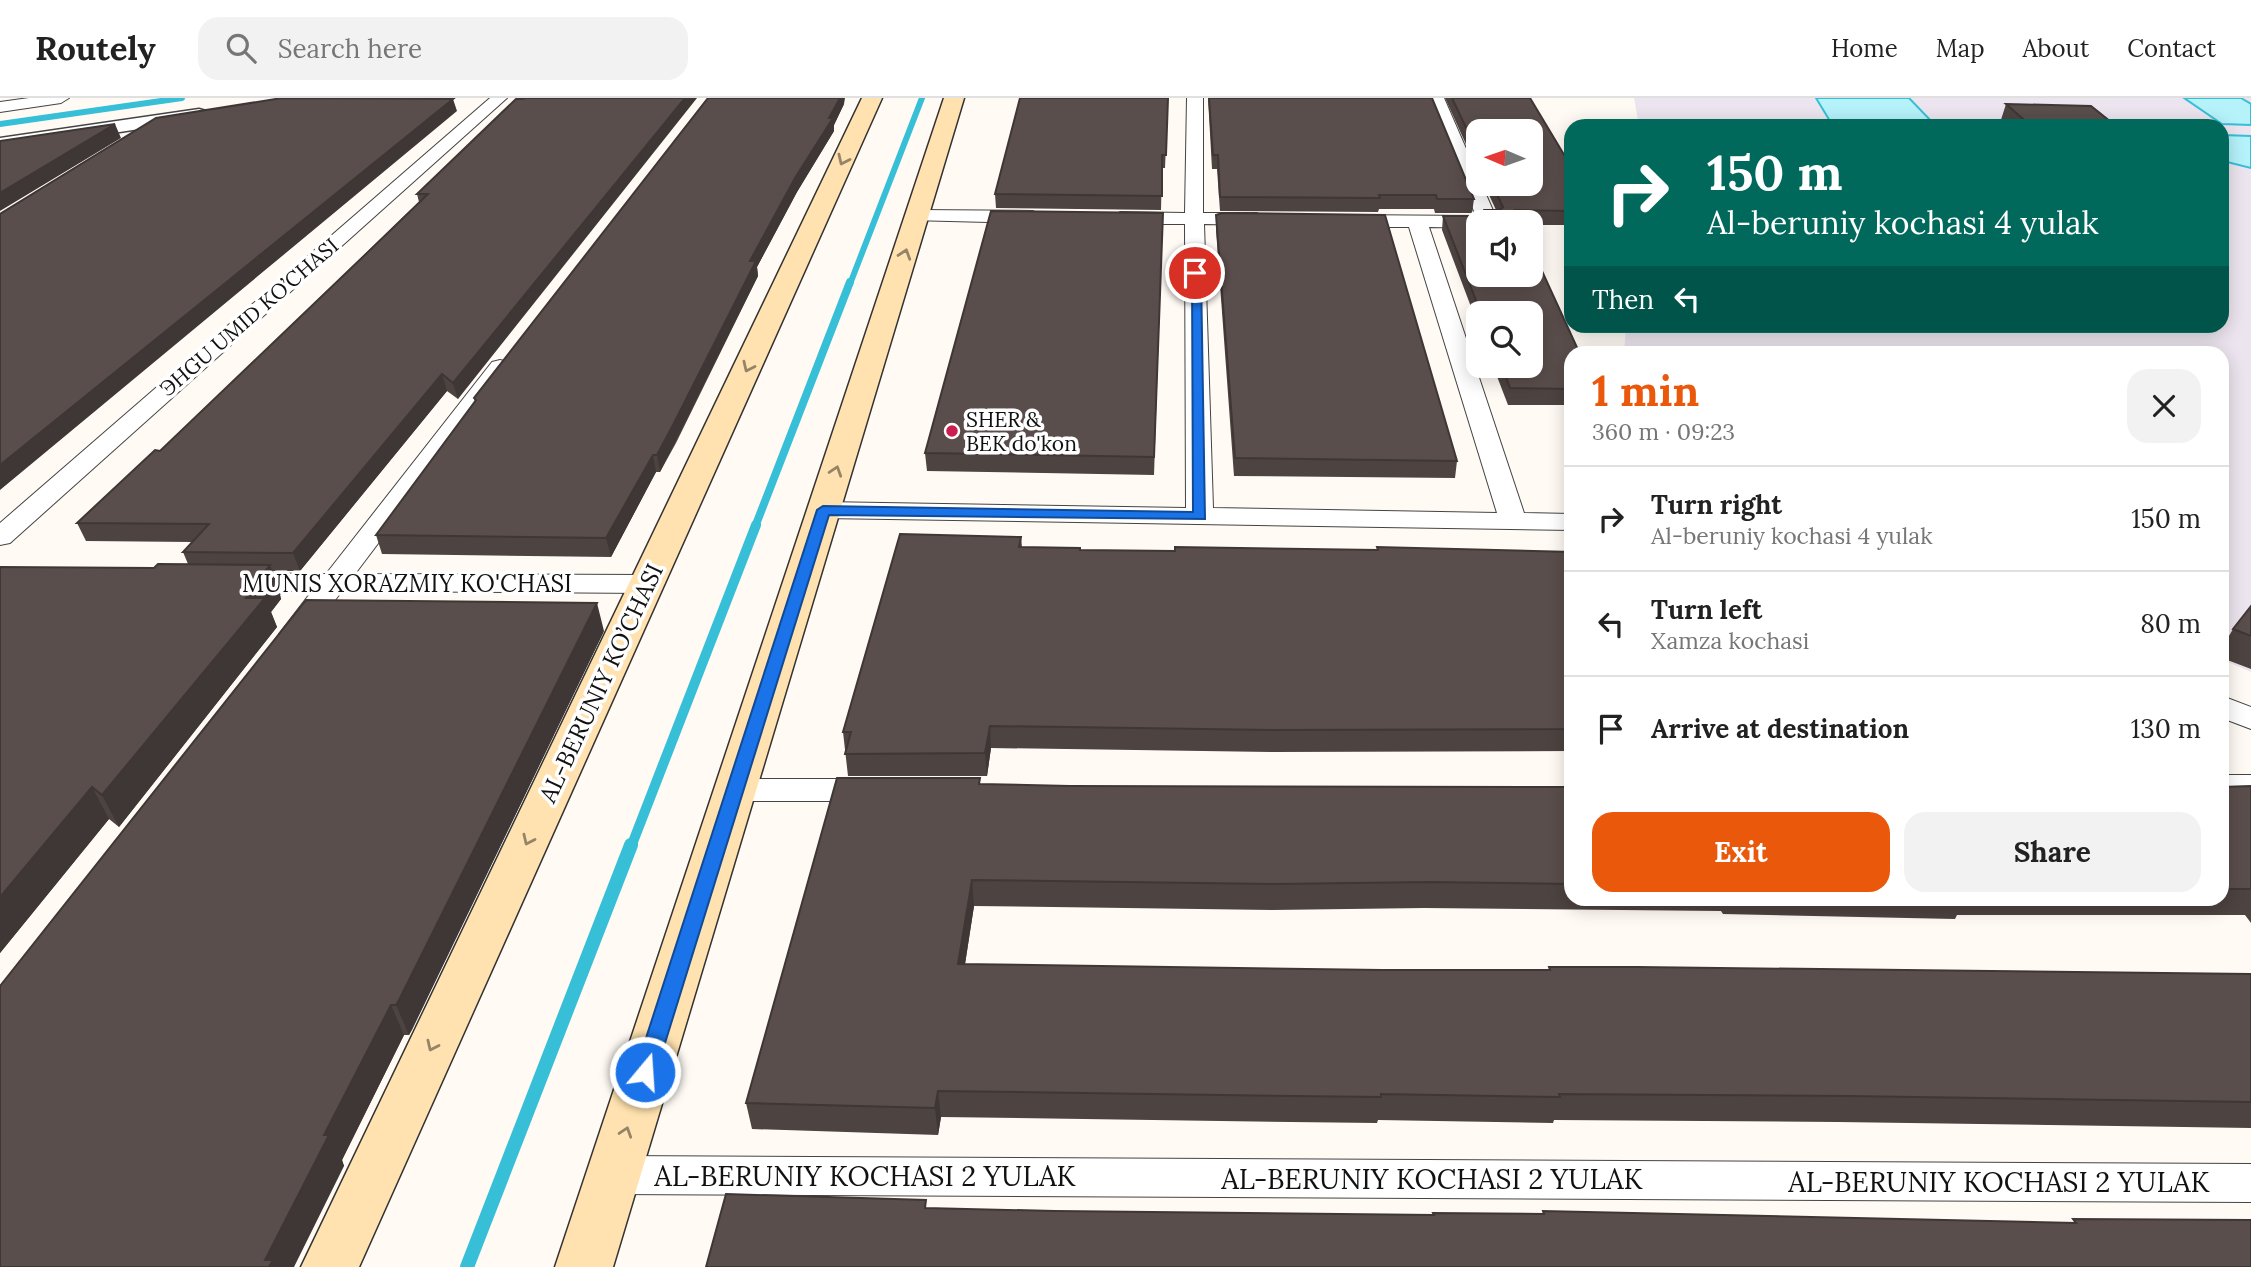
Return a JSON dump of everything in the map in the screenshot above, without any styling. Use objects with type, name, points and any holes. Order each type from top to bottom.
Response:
[{"type":"main road","name":"AL-BERUNIY KO’CHASI","points":[[330,1267],[872,98]]},
{"type":"main road","points":[[584,1267],[954,98]]},
{"type":"street","points":[[0,107],[61,98]]},
{"type":"street","name":"ЭHGU UMID KO’CHASI","points":[[0,537],[499,98]]},
{"type":"street","points":[[1195,98],[1194,219],[1200,516]]},
{"type":"street","points":[[1436,98],[1483,210]]},
{"type":"street","points":[[0,144],[215,113]]},
{"type":"street","points":[[120,147],[161,121]]},
{"type":"street","points":[[917,216],[1056,217]]},
{"type":"street","points":[[1097,218],[1278,220]]},
{"type":"street","points":[[1320,220],[1466,222]]},
{"type":"street","points":[[1417,222],[1513,522]]},
{"type":"street","points":[[274,659],[520,342]]},
{"type":"street","points":[[823,510],[1564,522]]},
{"type":"street","name":"MUNIS XORAZMIY KO'CHASI","points":[[209,582],[647,584]]},
{"type":"street","points":[[2229,709],[2251,719]]},
{"type":"street","points":[[2229,786],[2251,786]]},
{"type":"street","points":[[735,790],[902,790]]},
{"type":"street","name":"AL-BERUNIY KOCHASI 2 YULAK","points":[[613,1174],[2251,1183]]},
{"type":"shaded area","points":[[1634,98],[2251,98],[2251,672],[2229,663],[2229,346],[1625,346],[1626,333],[2229,333],[2229,119],[1638,119]]},
{"type":"water","points":[[1816,98],[1909,98],[1929,119],[1829,119]]},
{"type":"water","points":[[2184,98],[2241,98],[2251,104],[2251,125],[2229,124],[2229,119],[2215,119]]},
{"type":"water","points":[[2229,135],[2251,136],[2251,168],[2229,162]]},
{"type":"building","points":[[282,98],[453,99],[0,465],[0,214],[156,118]]},
{"type":"building","points":[[685,98],[453,383],[442,374],[293,553],[183,552],[209,524],[77,523],[155,450],[160,451],[368,252],[428,194],[417,194],[516,99]]},
{"type":"building","points":[[708,98],[840,98],[829,118],[833,118],[795,178],[750,261],[756,261],[673,425],[606,538],[376,535],[476,400],[474,398]]},
{"type":"building","points":[[1020,98],[1168,98],[1166,155],[1162,155],[1162,196],[995,194]]},
{"type":"building","points":[[1209,98],[1432,98],[1466,180],[1466,196],[1473,196],[1474,199],[1437,199],[1436,195],[1379,195],[1380,198],[1220,197],[1218,155],[1213,155]]},
{"type":"building","points":[[1452,98],[1530,98],[1543,119],[1466,119],[1466,128]]},
{"type":"building","points":[[2006,104],[2091,106],[2107,119],[2023,119]]},
{"type":"building","points":[[1544,121],[1564,155],[1564,211],[1500,210],[1503,207],[1498,196],[1544,196]]},
{"type":"building","points":[[115,124],[0,193],[0,141]]},
{"type":"building","points":[[991,211],[1163,213],[1154,457],[925,453]]},
{"type":"building","points":[[1216,215],[1385,215],[1457,461],[1235,458]]},
{"type":"building","points":[[1443,216],[1466,216],[1466,275]]},
{"type":"building","points":[[1543,273],[1564,319],[1564,333],[1570,333],[1576,346],[1564,346],[1564,389],[1510,388],[1506,378],[1543,378],[1543,301],[1476,301],[1471,287],[1543,287]]},
{"type":"building","points":[[900,534],[1021,537],[1019,547],[1080,550],[1175,551],[1175,547],[1378,550],[1377,547],[1564,552],[1564,729],[1273,730],[990,726],[985,753],[845,754],[851,732],[843,732]]},
{"type":"building","points":[[158,564],[270,565],[266,570],[270,570],[246,598],[265,598],[102,795],[92,787],[0,897],[0,567],[154,568]]},
{"type":"building","points":[[306,600],[597,603],[399,1000],[396,1005],[391,1005],[324,1135],[329,1135],[265,1260],[273,1260],[269,1267],[0,1267],[0,986]]},
{"type":"building","points":[[2251,606],[2251,636],[2233,629]]},
{"type":"building","points":[[837,778],[980,778],[979,784],[1070,786],[1564,787],[1564,884],[972,880],[958,964],[1382,970],[1637,967],[2251,974],[2251,1102],[1849,1096],[1559,1094],[1560,1097],[1381,1094],[1381,1097],[938,1091],[935,1108],[746,1103]]},
{"type":"building","points":[[2251,786],[2251,889],[2229,889],[2229,787]]},
{"type":"building","points":[[726,1194],[926,1200],[925,1208],[1055,1211],[1434,1215],[1433,1213],[1544,1214],[1543,1211],[2076,1223],[2073,1219],[2251,1220],[2251,1267],[706,1267]]},
{"type":"waterway","points":[[0,124],[182,98]]},
{"type":"waterway","points":[[850,284],[922,98]]},
{"type":"waterway","points":[[755,527],[850,282]]},
{"type":"waterway","points":[[631,847],[756,525]]},
{"type":"waterway","points":[[467,1267],[631,845]]},
{"type":"place","name":"SHER & BEK do'kon","points":[[952,431]]},
{"type":"route","points":[[645,1072],[823,510],[1200,516],[1195,273]]}]
